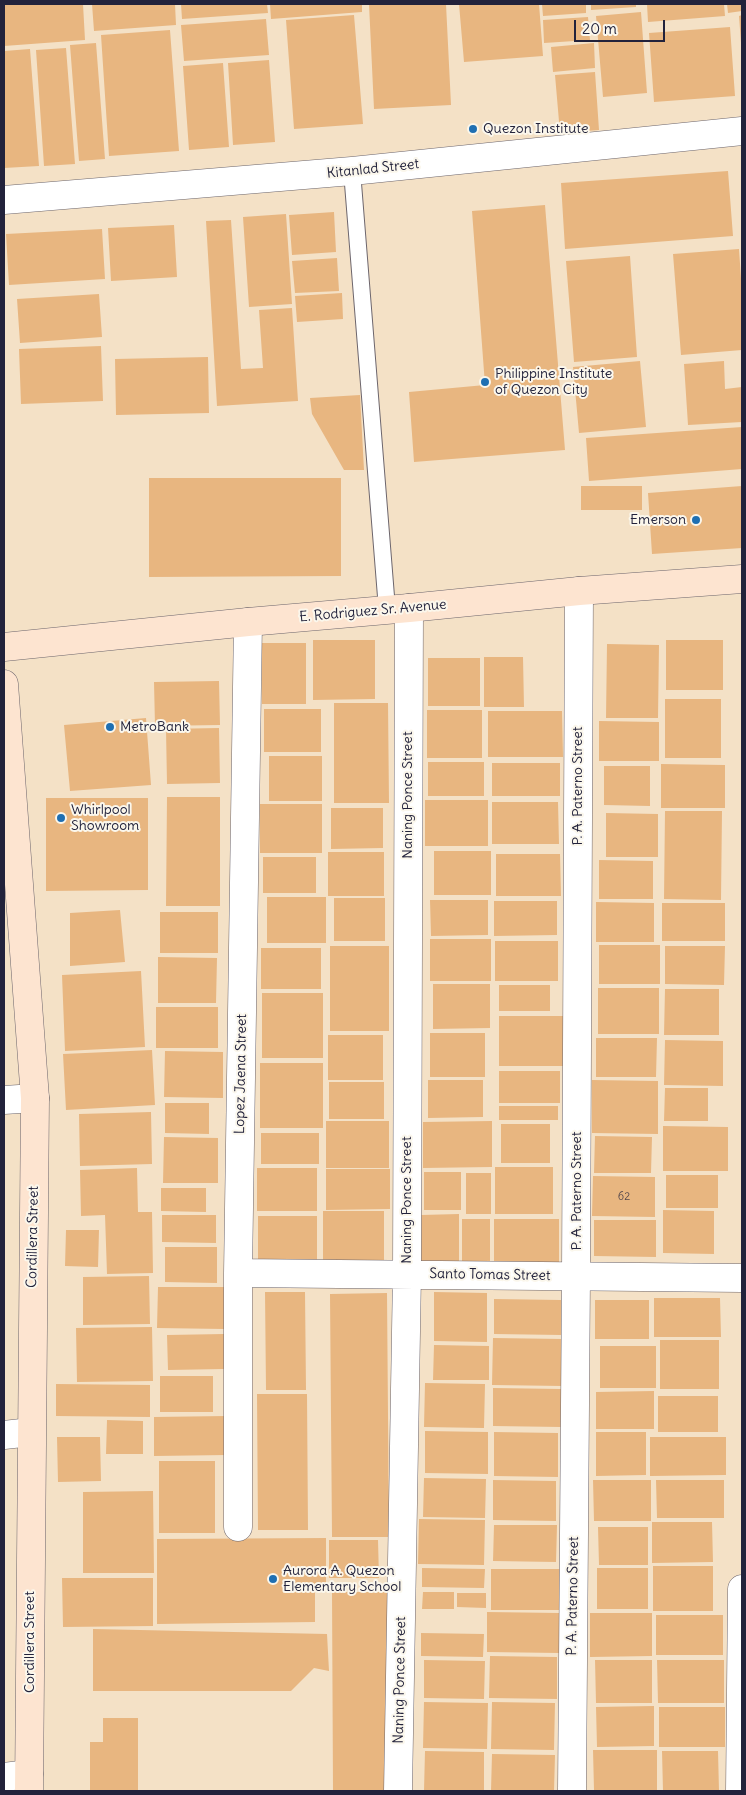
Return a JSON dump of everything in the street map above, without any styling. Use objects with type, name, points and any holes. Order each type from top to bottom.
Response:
[{"type":"street","name":"Kitanlad Street","points":[[4,200],[352,171],[742,131]]},
{"type":"street","name":"E. Rodriguez Sr. Avenue","points":[[4,647],[579,591],[742,579]]},
{"type":"street","name":"P. A. Paterno Street","points":[[572,1791],[579,591]]},
{"type":"street","name":"Naning Ponce Street","points":[[398,609],[407,1274],[398,1791]]},
{"type":"street","name":"Lopez Jaena Street","points":[[238,1527],[238,1273],[248,622]]},
{"type":"street","name":"Cordillera Street","points":[[4,684],[35,1098],[31,1432],[21,1781]]},
{"type":"street","points":[[4,1100],[35,1098]]},
{"type":"street","name":"Santo Tomas Street","points":[[238,1273],[742,1278]]},
{"type":"street","points":[[4,1435],[31,1432]]},
{"type":"street","points":[[740,1791],[742,1589]]},
{"type":"lane","points":[[352,171],[398,609]]},
{"type":"building","points":[[4,4],[83,4],[85,40],[4,46]]},
{"type":"building","points":[[92,4],[175,4],[176,25],[94,31]]},
{"type":"building","points":[[181,4],[267,4],[268,13],[182,19]]},
{"type":"building","points":[[270,4],[362,4],[362,12],[271,19]]},
{"type":"building","points":[[369,4],[446,4],[451,105],[374,109]]},
{"type":"building","points":[[459,4],[539,4],[543,56],[464,62]]},
{"type":"building","points":[[542,4],[586,4],[586,13],[543,16]]},
{"type":"building","points":[[591,4],[636,4],[636,7],[591,10]]},
{"type":"building","points":[[647,4],[724,4],[725,16],[648,22]]},
{"type":"building","points":[[727,4],[742,4],[742,11],[728,13]]},
{"type":"building","points":[[641,12],[647,93],[603,97],[596,16]]},
{"type":"building","points":[[354,15],[363,124],[294,129],[286,20]]},
{"type":"building","points":[[742,15],[742,43],[741,43],[739,16]]},
{"type":"building","points":[[588,17],[590,40],[544,43],[543,20]]},
{"type":"building","points":[[266,19],[269,55],[184,61],[181,25]]},
{"type":"building","points":[[730,27],[735,96],[654,102],[649,33]]},
{"type":"building","points":[[170,30],[179,151],[109,156],[101,35]]},
{"type":"building","points":[[96,43],[105,159],[79,161],[70,45]]},
{"type":"building","points":[[594,43],[595,68],[553,72],[551,47]]},
{"type":"building","points":[[66,48],[75,164],[44,166],[36,50]]},
{"type":"building","points":[[30,49],[39,166],[4,168],[4,51]]},
{"type":"building","points":[[269,60],[275,142],[233,145],[228,63]]},
{"type":"building","points":[[223,63],[229,147],[189,150],[183,66]]},
{"type":"building","points":[[595,72],[599,130],[560,133],[555,75]]},
{"type":"building","points":[[728,171],[733,236],[565,249],[561,183]]},
{"type":"building","points":[[545,205],[565,450],[414,462],[409,392],[485,385],[472,211]]},
{"type":"building","points":[[334,212],[336,252],[292,255],[289,215]]},
{"type":"building","points":[[286,214],[292,304],[249,307],[243,217]]},
{"type":"building","points":[[231,220],[241,369],[263,368],[259,310],[292,308],[298,401],[217,406],[206,221]]},
{"type":"building","points":[[174,225],[177,277],[111,281],[108,228]]},
{"type":"building","points":[[102,229],[105,279],[9,285],[6,234]]},
{"type":"building","points":[[739,249],[742,293],[742,350],[681,355],[673,254]]},
{"type":"building","points":[[630,256],[637,357],[574,362],[566,261]]},
{"type":"building","points":[[337,258],[339,291],[295,293],[292,261]]},
{"type":"building","points":[[342,293],[343,319],[297,322],[295,296]]},
{"type":"building","points":[[99,294],[102,337],[20,343],[17,299]]},
{"type":"building","points":[[101,346],[103,401],[21,404],[19,349]]},
{"type":"building","points":[[208,357],[209,413],[116,415],[115,359]]},
{"type":"building","points":[[640,361],[646,427],[579,433],[573,367]]},
{"type":"building","points":[[724,361],[725,389],[742,387],[742,422],[688,425],[684,364]]},
{"type":"building","points":[[360,395],[364,470],[344,470],[312,414],[310,398]]},
{"type":"building","points":[[742,427],[742,469],[589,481],[586,438]]},
{"type":"building","points":[[149,478],[341,478],[341,576],[149,577]]},
{"type":"building","points":[[581,486],[642,486],[642,510],[581,510]]},
{"type":"building","name":"Emerson","points":[[742,486],[742,548],[652,554],[648,493]]},
{"type":"building","points":[[313,640],[375,640],[375,699],[313,700]]},
{"type":"building","points":[[666,640],[723,640],[723,690],[666,690]]},
{"type":"building","points":[[262,643],[306,643],[306,704],[262,704]]},
{"type":"building","points":[[607,644],[659,645],[658,718],[606,718]]},
{"type":"building","points":[[484,657],[523,657],[524,707],[484,707]]},
{"type":"building","points":[[428,658],[480,658],[480,706],[428,706]]},
{"type":"building","points":[[219,681],[220,725],[155,726],[154,682]]},
{"type":"building","points":[[665,699],[721,699],[721,758],[665,758]]},
{"type":"building","points":[[334,703],[388,703],[389,803],[334,803]]},
{"type":"building","points":[[264,709],[321,709],[321,752],[264,752]]},
{"type":"building","points":[[427,710],[482,710],[482,758],[427,758]]},
{"type":"building","points":[[488,711],[562,711],[563,757],[488,757]]},
{"type":"building","points":[[146,718],[151,785],[70,791],[64,725]]},
{"type":"building","points":[[599,721],[659,722],[659,761],[599,761]]},
{"type":"building","points":[[219,728],[220,783],[167,784],[166,729]]},
{"type":"building","points":[[269,756],[322,756],[322,801],[269,801]]},
{"type":"building","points":[[428,762],[484,762],[484,796],[428,796]]},
{"type":"building","points":[[492,763],[560,763],[560,796],[492,796]]},
{"type":"building","points":[[661,764],[725,765],[725,808],[661,808]]},
{"type":"building","points":[[604,766],[650,766],[650,806],[604,805]]},
{"type":"building","points":[[167,797],[220,797],[220,906],[166,906]]},
{"type":"building","points":[[46,798],[148,798],[148,890],[46,891]]},
{"type":"building","points":[[425,800],[488,800],[488,846],[425,846]]},
{"type":"building","points":[[492,802],[558,802],[559,844],[492,844]]},
{"type":"building","points":[[260,804],[322,804],[322,853],[260,853]]},
{"type":"building","points":[[331,808],[383,808],[383,848],[331,849]]},
{"type":"building","points":[[665,811],[722,811],[721,900],[664,899]]},
{"type":"building","points":[[606,813],[658,814],[658,857],[606,857]]},
{"type":"building","points":[[434,851],[491,851],[491,895],[434,895]]},
{"type":"building","points":[[328,852],[384,852],[384,896],[328,896]]},
{"type":"building","points":[[496,854],[560,854],[561,896],[496,896]]},
{"type":"building","points":[[263,857],[316,857],[316,893],[263,893]]},
{"type":"building","points":[[599,860],[653,861],[653,899],[599,899]]},
{"type":"building","points":[[267,897],[326,897],[326,943],[267,943]]},
{"type":"building","points":[[334,898],[385,898],[385,941],[334,941]]},
{"type":"building","points":[[430,900],[488,900],[488,935],[431,936]]},
{"type":"building","points":[[494,901],[557,901],[557,935],[494,936]]},
{"type":"building","points":[[596,902],[654,903],[654,942],[596,942]]},
{"type":"building","points":[[662,903],[725,903],[725,941],[662,941]]},
{"type":"building","points":[[120,910],[125,962],[70,966],[70,913]]},
{"type":"building","points":[[160,912],[218,912],[218,953],[160,953]]},
{"type":"building","points":[[430,939],[491,939],[491,981],[430,981]]},
{"type":"building","points":[[495,941],[558,941],[558,981],[495,981]]},
{"type":"building","points":[[599,945],[660,945],[660,984],[599,984]]},
{"type":"building","points":[[330,946],[389,946],[389,1031],[330,1031]]},
{"type":"building","points":[[665,946],[725,946],[724,985],[665,984]]},
{"type":"building","points":[[261,948],[321,948],[321,989],[261,989]]},
{"type":"building","points":[[158,957],[217,958],[216,1003],[158,1003]]},
{"type":"building","points":[[141,971],[145,1047],[65,1051],[62,975]]},
{"type":"building","points":[[433,984],[490,984],[490,1028],[433,1029]]},
{"type":"building","points":[[499,985],[550,985],[550,1011],[499,1011]]},
{"type":"building","points":[[598,988],[659,988],[659,1034],[598,1034]]},
{"type":"building","points":[[665,989],[719,989],[719,1035],[664,1035]]},
{"type":"building","points":[[262,993],[323,993],[323,1058],[262,1058]]},
{"type":"building","points":[[156,1007],[218,1007],[218,1048],[156,1048]]},
{"type":"building","points":[[499,1016],[564,1016],[564,1066],[499,1066]]},
{"type":"building","points":[[430,1033],[485,1033],[485,1077],[430,1077]]},
{"type":"building","points":[[328,1035],[383,1035],[383,1080],[328,1080]]},
{"type":"building","points":[[596,1038],[657,1038],[656,1077],[596,1077]]},
{"type":"building","points":[[665,1040],[723,1041],[723,1086],[664,1085]]},
{"type":"building","points":[[152,1050],[155,1105],[66,1110],[63,1054]]},
{"type":"building","points":[[165,1051],[223,1052],[223,1098],[164,1097]]},
{"type":"building","points":[[260,1063],[323,1063],[323,1128],[260,1128]]},
{"type":"building","points":[[499,1071],[560,1071],[560,1103],[499,1103]]},
{"type":"building","points":[[428,1080],[483,1080],[483,1117],[428,1118]]},
{"type":"building","points":[[592,1080],[658,1081],[658,1134],[592,1133]]},
{"type":"building","points":[[329,1082],[384,1082],[384,1119],[329,1119]]},
{"type":"building","points":[[665,1088],[708,1088],[708,1121],[664,1121]]},
{"type":"building","points":[[165,1103],[209,1103],[209,1134],[165,1133]]},
{"type":"building","points":[[499,1106],[558,1106],[558,1120],[499,1120]]},
{"type":"building","points":[[151,1112],[152,1164],[80,1166],[79,1114]]},
{"type":"building","points":[[326,1121],[389,1121],[389,1168],[326,1168]]},
{"type":"building","points":[[492,1121],[492,1167],[423,1168],[423,1122]]},
{"type":"building","points":[[501,1124],[550,1124],[550,1163],[501,1163]]},
{"type":"building","points":[[663,1126],[728,1127],[728,1171],[663,1171]]},
{"type":"building","points":[[261,1133],[319,1133],[319,1164],[261,1164]]},
{"type":"building","points":[[595,1136],[652,1137],[651,1173],[594,1173]]},
{"type":"building","points":[[164,1137],[218,1138],[218,1183],[163,1183]]},
{"type":"building","points":[[495,1167],[553,1167],[553,1214],[495,1214]]},
{"type":"building","points":[[137,1168],[138,1212],[152,1212],[153,1273],[107,1274],[105,1215],[81,1216],[80,1170]]},
{"type":"building","points":[[257,1168],[317,1168],[317,1211],[257,1211]]},
{"type":"building","points":[[326,1169],[390,1169],[390,1209],[326,1210]]},
{"type":"building","points":[[424,1172],[461,1172],[461,1210],[424,1210]]},
{"type":"building","points":[[466,1173],[491,1173],[491,1214],[466,1214]]},
{"type":"building","points":[[666,1175],[718,1175],[718,1208],[666,1208]]},
{"type":"building","points":[[593,1176],[655,1177],[655,1217],[592,1216]]},
{"type":"building","points":[[161,1188],[206,1188],[206,1212],[161,1211]]},
{"type":"building","points":[[663,1210],[714,1211],[714,1254],[663,1253]]},
{"type":"building","points":[[323,1211],[384,1211],[384,1263],[323,1263]]},
{"type":"building","points":[[459,1214],[459,1263],[421,1263],[421,1215]]},
{"type":"building","points":[[162,1215],[216,1215],[216,1243],[162,1242]]},
{"type":"building","points":[[258,1216],[317,1216],[317,1260],[258,1260]]},
{"type":"building","points":[[462,1219],[490,1219],[490,1263],[462,1264]]},
{"type":"building","points":[[494,1219],[559,1219],[559,1262],[494,1262]]},
{"type":"building","points":[[594,1220],[656,1220],[656,1257],[594,1256]]},
{"type":"building","points":[[66,1230],[99,1230],[98,1267],[65,1266]]},
{"type":"building","points":[[165,1247],[217,1247],[217,1283],[165,1282]]},
{"type":"building","points":[[149,1276],[150,1324],[83,1325],[83,1277]]},
{"type":"building","points":[[158,1287],[224,1287],[224,1329],[157,1328]]},
{"type":"building","points":[[265,1292],[305,1292],[306,1390],[266,1390]]},
{"type":"building","points":[[434,1292],[487,1293],[487,1342],[434,1341]]},
{"type":"building","points":[[387,1293],[389,1537],[332,1537],[330,1294]]},
{"type":"building","points":[[654,1298],[720,1298],[721,1337],[654,1337]]},
{"type":"building","points":[[494,1299],[561,1300],[561,1335],[494,1334]]},
{"type":"building","points":[[595,1300],[649,1300],[649,1339],[595,1339]]},
{"type":"building","points":[[152,1327],[153,1381],[77,1382],[76,1328]]},
{"type":"building","points":[[224,1334],[224,1369],[168,1370],[167,1335]]},
{"type":"building","points":[[493,1338],[563,1339],[563,1386],[492,1385]]},
{"type":"building","points":[[660,1340],[719,1340],[719,1389],[660,1389]]},
{"type":"building","points":[[434,1345],[489,1346],[489,1380],[433,1380]]},
{"type":"building","points":[[600,1346],[656,1346],[656,1388],[600,1388]]},
{"type":"building","points":[[160,1376],[213,1376],[213,1412],[160,1412]]},
{"type":"building","points":[[425,1383],[485,1384],[484,1428],[424,1427]]},
{"type":"building","points":[[56,1384],[150,1385],[150,1417],[56,1416]]},
{"type":"building","points":[[493,1388],[561,1389],[561,1427],[493,1426]]},
{"type":"building","points":[[654,1391],[654,1429],[596,1429],[596,1392]]},
{"type":"building","points":[[257,1394],[307,1394],[308,1530],[258,1530]]},
{"type":"building","points":[[658,1396],[718,1396],[718,1432],[658,1432]]},
{"type":"building","points":[[226,1416],[227,1455],[154,1456],[154,1417]]},
{"type":"building","points":[[107,1420],[143,1421],[143,1454],[106,1454]]},
{"type":"building","points":[[425,1431],[488,1432],[488,1474],[425,1473]]},
{"type":"building","points":[[494,1432],[558,1433],[558,1477],[494,1476]]},
{"type":"building","points":[[596,1432],[646,1432],[646,1475],[596,1476]]},
{"type":"building","points":[[57,1437],[100,1437],[101,1481],[58,1482]]},
{"type":"building","points":[[650,1437],[726,1437],[726,1475],[650,1476]]},
{"type":"building","points":[[159,1461],[215,1461],[215,1533],[159,1533]]},
{"type":"building","points":[[424,1478],[486,1479],[485,1518],[423,1517]]},
{"type":"building","points":[[493,1480],[556,1481],[556,1521],[493,1520]]},
{"type":"building","points":[[593,1480],[651,1480],[651,1521],[594,1521]]},
{"type":"building","points":[[656,1480],[724,1480],[724,1518],[657,1518]]},
{"type":"building","points":[[153,1491],[154,1573],[83,1573],[83,1492]]},
{"type":"building","points":[[419,1519],[485,1520],[484,1565],[418,1564]]},
{"type":"building","points":[[652,1522],[712,1522],[713,1562],[652,1563]]},
{"type":"building","points":[[494,1525],[557,1525],[556,1562],[493,1561]]},
{"type":"building","points":[[598,1527],[648,1527],[648,1565],[599,1565]]},
{"type":"building","points":[[326,1538],[326,1589],[315,1589],[315,1622],[157,1624],[157,1539]]},
{"type":"building","points":[[329,1540],[378,1540],[379,1578],[329,1578]]},
{"type":"building","points":[[653,1566],[713,1566],[713,1611],[653,1611]]},
{"type":"building","points":[[422,1568],[485,1569],[484,1588],[422,1587]]},
{"type":"building","points":[[597,1568],[648,1568],[648,1609],[597,1609]]},
{"type":"building","points":[[491,1569],[560,1569],[560,1610],[491,1610]]},
{"type":"building","points":[[62,1578],[153,1578],[153,1626],[63,1627]]},
{"type":"building","points":[[332,1592],[387,1592],[388,1791],[333,1791]]},
{"type":"building","points":[[423,1592],[454,1592],[454,1609],[422,1609]]},
{"type":"building","points":[[457,1593],[486,1593],[486,1608],[457,1607]]},
{"type":"building","points":[[487,1612],[559,1613],[559,1653],[487,1652]]},
{"type":"building","points":[[590,1613],[652,1613],[652,1656],[590,1657]]},
{"type":"building","points":[[656,1615],[723,1615],[723,1655],[656,1655]]},
{"type":"building","points":[[93,1629],[327,1634],[329,1671],[314,1668],[291,1691],[93,1691]]},
{"type":"building","points":[[421,1633],[484,1634],[483,1657],[421,1656]]},
{"type":"building","points":[[490,1656],[557,1657],[557,1699],[489,1698]]},
{"type":"building","points":[[424,1660],[485,1661],[484,1699],[424,1698]]},
{"type":"building","points":[[595,1660],[652,1660],[652,1703],[596,1703]]},
{"type":"building","points":[[657,1660],[724,1660],[724,1703],[658,1703]]},
{"type":"building","points":[[424,1702],[488,1703],[487,1749],[423,1748]]},
{"type":"building","points":[[492,1702],[555,1703],[554,1750],[491,1749]]},
{"type":"building","points":[[654,1706],[654,1746],[597,1747],[596,1707]]},
{"type":"building","points":[[659,1707],[725,1707],[725,1747],[659,1747]]},
{"type":"building","points":[[103,1718],[138,1718],[138,1791],[90,1791],[90,1742],[103,1742]]},
{"type":"building","points":[[593,1750],[657,1750],[657,1790],[594,1790]]},
{"type":"building","points":[[425,1751],[484,1752],[484,1791],[424,1791]]},
{"type":"building","points":[[662,1751],[718,1751],[719,1791],[663,1791]]},
{"type":"building","points":[[492,1754],[555,1755],[554,1791],[491,1791]]},
{"type":"place","name":"Quezon Institute","points":[[473,129]]},
{"type":"place","name":"Philippine Institute of Quezon City","points":[[485,382]]},
{"type":"place","name":"Emerson","points":[[696,520]]},
{"type":"place","name":"MetroBank","points":[[110,727]]},
{"type":"place","name":"Whirlpool Showroom","points":[[61,818]]},
{"type":"place","name":"Aurora A. Quezon Elementary School","points":[[273,1579]]}]
